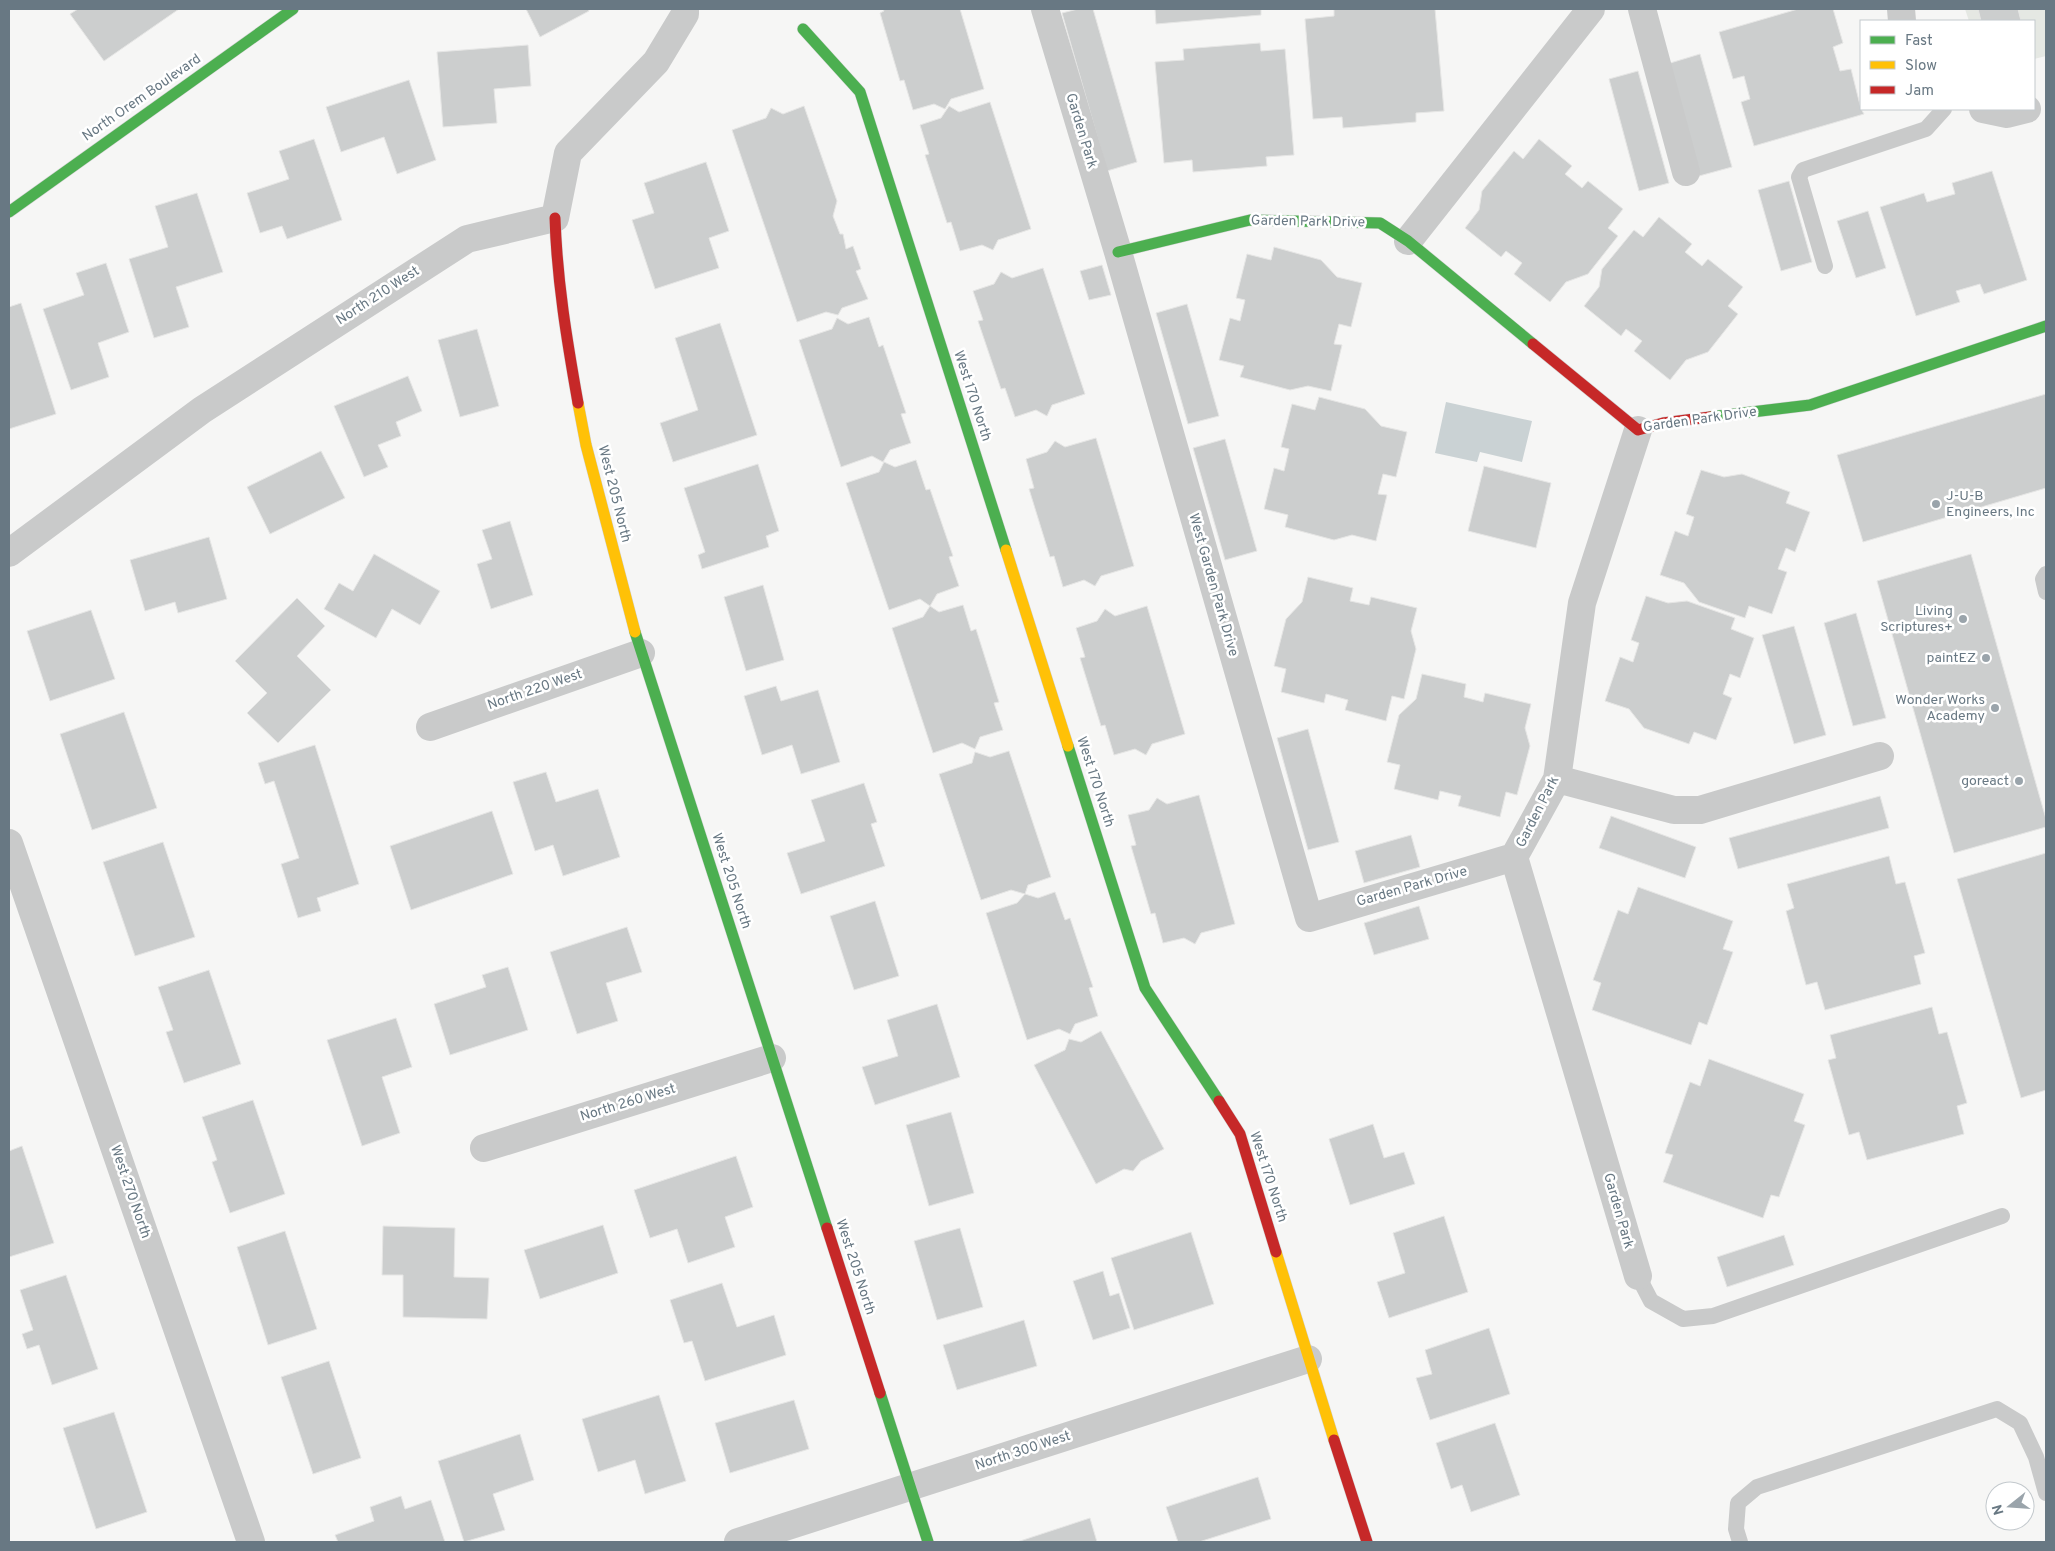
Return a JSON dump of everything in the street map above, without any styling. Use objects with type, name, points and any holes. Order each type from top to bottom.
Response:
[{"type":"street","name":"North Orem Boulevard","points":[[9,212],[293,9]]},
{"type":"street","points":[[555,218],[568,153],[656,62],[685,14],[685,9]]},
{"type":"street","name":"Garden Park","points":[[1045,9],[1118,252]]},
{"type":"street","points":[[1408,240],[1591,9]]},
{"type":"street","points":[[1642,9],[1686,172]]},
{"type":"street","name":"West 170 North","points":[[803,29],[860,92],[1145,988],[1240,1134],[1308,1359],[1367,1542]]},
{"type":"street","points":[[1988,110],[2007,114],[2023,110]]},
{"type":"street","name":"North 210 West","points":[[9,554],[202,410],[468,239],[555,218]]},
{"type":"street","name":"West 205 North","points":[[555,218],[556,253],[564,323],[586,444],[641,653],[928,1542]]},
{"type":"street","name":"Garden Park Drive","points":[[1118,252],[1250,220],[1380,223],[1408,240],[1638,430],[1663,423],[1810,404],[2046,326]]},
{"type":"street","name":"West Garden Park Drive","points":[[1118,252],[1309,918]]},
{"type":"street","name":"Garden Park","points":[[1638,430],[1582,602],[1557,779],[1514,857],[1638,1276]]},
{"type":"street","name":"North 220 West","points":[[430,727],[641,653]]},
{"type":"street","points":[[1557,779],[1674,810],[1700,810],[1880,756]]},
{"type":"street","name":"West 270 North","points":[[9,842],[251,1542]]},
{"type":"street","name":"Garden Park Drive","points":[[1309,918],[1514,857]]},
{"type":"street","name":"North 260 West","points":[[484,1148],[772,1058]]},
{"type":"street","name":"North 300 West","points":[[738,1542],[1308,1359]]},
{"type":"lane","points":[[1825,266],[1798,177],[1803,170],[1926,129],[1943,110]]},
{"type":"lane","points":[[2046,574],[2043,579],[2046,592]]},
{"type":"lane","points":[[1638,1276],[1651,1301],[1683,1319],[1713,1316],[2002,1216]]},
{"type":"lane","points":[[1740,1542],[1736,1529],[1738,1503],[1756,1487],[1997,1409],[2020,1422],[2036,1457],[2046,1493]]},
{"type":"shaded area","points":[[1965,9],[2046,9],[2046,56],[2035,59],[2035,20],[1969,20]]},
{"type":"shaded area","points":[[1446,402],[1532,421],[1522,462],[1480,452],[1477,462],[1435,453]]},
{"type":"building","points":[[78,9],[179,9],[104,61],[70,14]]},
{"type":"building","points":[[526,9],[588,9],[589,11],[540,37]]},
{"type":"building","points":[[883,9],[960,9],[984,89],[951,99],[945,109],[934,104],[913,110],[904,80],[900,81],[880,13],[884,11]]},
{"type":"building","points":[[1078,9],[1093,9],[1137,162],[1107,171],[1062,13]]},
{"type":"building","points":[[1155,9],[1261,9],[1261,15],[1156,24]]},
{"type":"building","points":[[1334,9],[1435,9],[1444,111],[1416,113],[1416,122],[1343,128],[1342,117],[1313,119],[1305,19],[1334,16]]},
{"type":"building","points":[[1798,9],[1833,9],[1843,43],[1833,47],[1840,71],[1851,69],[1860,110],[1864,114],[1754,146],[1741,102],[1750,99],[1744,76],[1733,79],[1719,32]]},
{"type":"building","points":[[1978,9],[2018,9],[2021,20],[1981,20]]},
{"type":"building","points":[[1260,43],[1261,51],[1285,49],[1294,155],[1266,157],[1267,166],[1193,172],[1192,160],[1164,163],[1155,62],[1184,60],[1183,49]]},
{"type":"building","points":[[528,45],[531,86],[494,89],[497,123],[443,127],[437,52]]},
{"type":"building","points":[[1700,54],[1732,167],[1699,176],[1667,64]]},
{"type":"building","points":[[1638,71],[1669,183],[1639,191],[1609,79]]},
{"type":"building","points":[[409,80],[436,160],[397,174],[384,137],[341,152],[326,107]]},
{"type":"building","points":[[990,102],[1031,229],[998,240],[993,250],[982,245],[960,251],[951,222],[947,223],[925,155],[929,154],[920,125],[941,118],[949,106],[959,112]]},
{"type":"building","points":[[804,106],[837,201],[833,216],[840,234],[843,234],[846,249],[853,246],[861,269],[856,271],[868,299],[842,308],[838,315],[826,312],[797,322],[732,130],[766,118],[771,108],[783,114]]},
{"type":"building","points":[[314,139],[342,220],[287,239],[282,226],[260,233],[247,193],[289,179],[279,151]]},
{"type":"building","points":[[1539,139],[1572,166],[1565,174],[1582,188],[1588,181],[1623,209],[1608,228],[1618,236],[1588,274],[1566,282],[1550,302],[1514,274],[1522,263],[1506,251],[1501,257],[1465,228],[1479,210],[1482,191],[1514,151],[1523,159]]},
{"type":"building","points":[[706,162],[729,231],[709,238],[719,268],[655,289],[632,220],[654,213],[644,183]]},
{"type":"building","points":[[1992,171],[2027,280],[1984,294],[1980,284],[1956,291],[1960,302],[1916,316],[1880,207],[1924,193],[1927,202],[1955,194],[1952,183]]},
{"type":"building","points":[[1789,181],[1812,262],[1781,271],[1758,190]]},
{"type":"building","points":[[197,193],[223,272],[176,287],[189,327],[154,338],[129,259],[168,247],[155,206]]},
{"type":"building","points":[[1868,211],[1886,268],[1856,278],[1837,221]]},
{"type":"building","points":[[1659,217],[1692,244],[1685,252],[1702,266],[1708,259],[1743,287],[1728,306],[1738,314],[1708,352],[1686,360],[1670,380],[1634,351],[1642,341],[1626,329],[1621,336],[1584,306],[1599,287],[1602,269],[1634,230],[1643,237]]},
{"type":"building","points":[[1274,247],[1321,260],[1337,277],[1362,283],[1351,327],[1339,324],[1334,344],[1342,345],[1331,391],[1308,386],[1290,390],[1240,377],[1244,366],[1219,360],[1230,318],[1240,321],[1245,300],[1236,298],[1247,254],[1271,260]]},
{"type":"building","points":[[106,263],[129,332],[98,343],[109,377],[71,390],[43,309],[84,295],[76,273]]},
{"type":"building","points":[[1102,265],[1111,295],[1089,300],[1080,271]]},
{"type":"building","points":[[1043,268],[1085,394],[1052,405],[1047,416],[1036,410],[1015,417],[1005,388],[1001,389],[978,321],[983,320],[973,291],[994,284],[1001,272],[1012,278]]},
{"type":"building","points":[[21,303],[56,414],[9,429],[9,307]]},
{"type":"building","points":[[1187,304],[1219,416],[1188,424],[1156,313]]},
{"type":"building","points":[[869,317],[879,347],[883,345],[906,413],[901,414],[911,443],[890,450],[883,462],[872,456],[841,467],[799,340],[832,329],[837,318],[848,324]]},
{"type":"building","points":[[720,323],[757,435],[673,462],[660,423],[698,410],[675,338]]},
{"type":"building","points":[[477,329],[499,406],[460,417],[438,340]]},
{"type":"building","points":[[408,376],[422,411],[396,422],[401,436],[378,445],[388,467],[364,477],[334,406]]},
{"type":"building","points":[[2046,394],[2046,488],[1863,542],[1837,455]]},
{"type":"building","points":[[1319,397],[1365,409],[1381,426],[1407,432],[1396,477],[1383,474],[1378,494],[1387,495],[1376,541],[1352,535],[1334,540],[1285,527],[1288,515],[1264,509],[1274,468],[1284,471],[1289,449],[1281,447],[1292,404],[1315,410]]},
{"type":"building","points":[[1096,438],[1134,566],[1101,576],[1095,586],[1084,580],[1063,587],[1054,556],[1050,557],[1029,489],[1034,488],[1026,459],[1047,452],[1055,441],[1065,447]]},
{"type":"building","points":[[1225,439],[1257,551],[1225,560],[1193,448]]},
{"type":"building","points":[[321,451],[345,498],[270,534],[247,487]]},
{"type":"building","points":[[916,460],[926,490],[930,489],[953,556],[949,557],[959,586],[937,594],[930,606],[920,599],[889,610],[846,483],[879,472],[884,462],[895,467]]},
{"type":"building","points":[[758,464],[779,531],[766,536],[769,547],[702,569],[698,555],[705,552],[684,488]]},
{"type":"building","points":[[1484,466],[1551,483],[1536,548],[1468,531]]},
{"type":"building","points":[[1701,470],[1724,477],[1742,474],[1790,492],[1786,503],[1810,512],[1795,552],[1786,548],[1778,569],[1787,572],[1772,614],[1749,606],[1745,618],[1699,602],[1684,583],[1660,575],[1675,531],[1688,536],[1694,517],[1686,514]]},
{"type":"building","points":[[510,521],[533,595],[491,609],[477,564],[492,559],[482,530]]},
{"type":"building","points":[[209,537],[227,599],[178,613],[175,602],[145,611],[130,560]]},
{"type":"building","points":[[374,554],[440,591],[420,625],[392,609],[376,638],[324,609],[339,583],[353,591]]},
{"type":"building","points":[[1971,554],[2046,819],[2046,827],[1954,853],[1877,581]]},
{"type":"building","points":[[1308,577],[1353,588],[1350,601],[1369,605],[1371,597],[1417,608],[1411,631],[1416,649],[1404,699],[1392,696],[1386,721],[1345,710],[1348,700],[1326,694],[1324,703],[1281,692],[1286,669],[1274,666],[1286,619],[1302,602]]},
{"type":"building","points":[[763,585],[784,660],[746,671],[724,597]]},
{"type":"building","points":[[1646,596],[1668,603],[1687,601],[1735,618],[1731,629],[1754,638],[1740,678],[1730,674],[1723,694],[1732,698],[1716,740],[1694,732],[1689,744],[1644,728],[1629,709],[1605,701],[1620,657],[1633,662],[1639,643],[1631,640]]},
{"type":"building","points":[[297,598],[325,626],[297,656],[331,690],[278,743],[247,713],[267,693],[235,661]]},
{"type":"building","points":[[963,605],[971,631],[976,629],[999,702],[994,703],[1003,730],[980,737],[975,749],[962,743],[933,753],[892,628],[923,617],[930,606],[939,612]]},
{"type":"building","points":[[1147,606],[1185,734],[1152,744],[1146,755],[1135,749],[1114,755],[1105,725],[1101,726],[1080,658],[1085,657],[1076,628],[1097,621],[1105,609],[1115,616]]},
{"type":"building","points":[[91,610],[115,679],[50,701],[27,631]]},
{"type":"building","points":[[1856,613],[1886,718],[1853,726],[1824,623]]},
{"type":"building","points":[[1794,626],[1826,735],[1794,744],[1762,635]]},
{"type":"building","points":[[1422,674],[1466,684],[1464,697],[1483,702],[1485,693],[1531,704],[1525,728],[1530,746],[1517,795],[1506,792],[1500,817],[1458,806],[1461,796],[1440,791],[1438,800],[1394,789],[1400,765],[1387,762],[1399,715],[1416,699]]},
{"type":"building","points":[[776,686],[781,701],[818,690],[840,762],[801,774],[792,745],[762,755],[744,696]]},
{"type":"building","points":[[124,712],[157,808],[92,830],[60,734]]},
{"type":"building","points":[[1308,729],[1339,842],[1308,850],[1277,738]]},
{"type":"building","points":[[315,745],[359,884],[317,898],[321,911],[298,918],[281,864],[299,858],[274,781],[265,784],[258,763]]},
{"type":"building","points":[[1009,751],[1051,877],[1028,885],[1025,894],[1011,890],[981,900],[939,774],[972,763],[975,752],[990,757]]},
{"type":"building","points":[[546,772],[556,802],[598,789],[620,857],[563,876],[553,845],[535,851],[513,782]]},
{"type":"building","points":[[864,783],[877,822],[871,824],[885,866],[801,894],[787,853],[825,841],[811,800]]},
{"type":"building","points":[[1199,795],[1235,924],[1201,933],[1195,944],[1184,938],[1163,943],[1155,913],[1151,914],[1131,846],[1136,845],[1128,815],[1149,810],[1157,798],[1167,804]]},
{"type":"building","points":[[1880,796],[1889,828],[1738,869],[1729,838]]},
{"type":"building","points":[[492,811],[513,874],[411,910],[390,846]]},
{"type":"building","points":[[1611,816],[1696,847],[1685,878],[1599,848]]},
{"type":"building","points":[[1411,835],[1420,867],[1364,883],[1355,851]]},
{"type":"building","points":[[163,842],[195,937],[135,956],[103,862]]},
{"type":"building","points":[[2046,853],[2046,1090],[2021,1098],[1957,879]]},
{"type":"building","points":[[1889,856],[1896,884],[1905,882],[1925,953],[1914,956],[1921,984],[1825,1010],[1817,982],[1806,985],[1786,911],[1794,908],[1787,884]]},
{"type":"building","points":[[1638,887],[1733,921],[1723,949],[1733,952],[1707,1025],[1699,1022],[1691,1045],[1592,1010],[1601,983],[1593,980],[1618,910],[1628,914]]},
{"type":"building","points":[[1055,892],[1065,920],[1070,918],[1093,987],[1089,988],[1098,1016],[1075,1024],[1070,1034],[1059,1029],[1027,1040],[986,913],[1017,903],[1025,894],[1038,898]]},
{"type":"building","points":[[875,901],[899,976],[854,990],[830,916]]},
{"type":"building","points":[[1419,906],[1429,939],[1374,955],[1364,923]]},
{"type":"building","points":[[627,927],[642,972],[606,983],[618,1021],[577,1034],[550,952]]},
{"type":"building","points":[[508,967],[528,1030],[450,1055],[434,1004],[486,987],[482,975]]},
{"type":"building","points":[[209,970],[241,1064],[184,1083],[166,1032],[173,1030],[158,987]]},
{"type":"building","points":[[937,1004],[960,1077],[875,1105],[862,1067],[898,1056],[887,1020]]},
{"type":"building","points":[[1932,1007],[1939,1034],[1947,1032],[1967,1103],[1957,1106],[1964,1134],[1867,1160],[1859,1132],[1849,1135],[1828,1060],[1836,1058],[1830,1035]]},
{"type":"building","points":[[396,1018],[412,1067],[382,1077],[400,1133],[362,1146],[327,1040]]},
{"type":"building","points":[[1101,1031],[1164,1149],[1141,1161],[1133,1171],[1124,1169],[1096,1184],[1034,1065],[1065,1050],[1069,1039],[1081,1042]]},
{"type":"building","points":[[1709,1059],[1804,1094],[1794,1121],[1805,1125],[1779,1197],[1771,1195],[1763,1218],[1663,1182],[1673,1155],[1665,1153],[1690,1082],[1700,1086]]},
{"type":"building","points":[[253,1100],[285,1194],[230,1213],[212,1162],[217,1160],[202,1117]]},
{"type":"building","points":[[951,1112],[974,1193],[929,1206],[906,1125]]},
{"type":"building","points":[[1373,1124],[1384,1158],[1404,1152],[1415,1184],[1350,1205],[1329,1139]]},
{"type":"building","points":[[22,1146],[54,1243],[9,1257],[9,1151]]},
{"type":"building","points":[[736,1156],[753,1207],[725,1217],[735,1247],[688,1263],[677,1229],[650,1238],[634,1190]]},
{"type":"building","points":[[1444,1216],[1468,1292],[1389,1318],[1377,1282],[1405,1273],[1393,1233]]},
{"type":"building","points":[[603,1225],[618,1273],[540,1299],[524,1250]]},
{"type":"building","points":[[383,1226],[455,1228],[454,1277],[489,1278],[487,1319],[403,1317],[403,1275],[382,1275]]},
{"type":"building","points":[[960,1228],[983,1307],[937,1320],[914,1241]]},
{"type":"building","points":[[285,1231],[317,1329],[268,1345],[237,1247]]},
{"type":"building","points":[[1191,1232],[1214,1304],[1134,1330],[1111,1258]]},
{"type":"building","points":[[1784,1235],[1794,1265],[1727,1287],[1717,1257]]},
{"type":"building","points":[[1103,1271],[1110,1296],[1119,1293],[1130,1328],[1093,1340],[1073,1281]]},
{"type":"building","points":[[66,1275],[98,1369],[52,1385],[39,1345],[27,1349],[22,1334],[33,1330],[20,1290]]},
{"type":"building","points":[[722,1283],[737,1327],[774,1315],[786,1355],[705,1381],[692,1341],[684,1343],[670,1300]]},
{"type":"building","points":[[1024,1320],[1037,1366],[957,1390],[943,1345]]},
{"type":"building","points":[[1489,1328],[1510,1394],[1430,1420],[1416,1378],[1432,1374],[1425,1350]]},
{"type":"building","points":[[329,1361],[361,1458],[313,1474],[281,1377]]},
{"type":"building","points":[[659,1395],[686,1481],[645,1494],[635,1460],[598,1472],[582,1419]]},
{"type":"building","points":[[794,1400],[809,1449],[730,1473],[715,1423]]},
{"type":"building","points":[[114,1412],[147,1512],[96,1529],[63,1428]]},
{"type":"building","points":[[1495,1423],[1520,1495],[1471,1512],[1462,1485],[1451,1489],[1436,1443]]},
{"type":"building","points":[[520,1434],[534,1480],[493,1494],[505,1530],[464,1542],[438,1461]]},
{"type":"building","points":[[1258,1477],[1271,1519],[1199,1542],[1178,1542],[1166,1507]]},
{"type":"building","points":[[401,1496],[405,1509],[431,1500],[445,1542],[338,1542],[335,1535],[374,1521],[370,1507]]},
{"type":"building","points":[[1090,1518],[1097,1542],[1017,1542]]},
{"type":"traffic: fast","points":[[9,212],[293,9]]},
{"type":"traffic: fast","points":[[803,29],[860,92],[1006,550]]},
{"type":"traffic: fast","points":[[1118,252],[1250,220],[1380,223],[1408,241],[1533,344]]},
{"type":"traffic: fast","points":[[1710,417],[1810,405],[2046,326]]},
{"type":"traffic: fast","points":[[635,632],[827,1228]]},
{"type":"traffic: fast","points":[[1068,746],[1145,988],[1219,1101]]},
{"type":"traffic: fast","points":[[880,1393],[928,1542]]},
{"type":"traffic: slow","points":[[578,403],[586,445],[635,632]]},
{"type":"traffic: slow","points":[[1006,550],[1068,746]]},
{"type":"traffic: slow","points":[[1276,1252],[1334,1440]]},
{"type":"traffic: jam","points":[[555,218],[560,288],[578,403]]},
{"type":"traffic: jam","points":[[1533,344],[1638,430],[1663,423],[1710,417]]},
{"type":"traffic: jam","points":[[1219,1101],[1240,1134],[1276,1252]]},
{"type":"traffic: jam","points":[[827,1228],[880,1393]]},
{"type":"traffic: jam","points":[[1334,1440],[1367,1542]]},
{"type":"place","name":"J-U-B Engineers, Inc","points":[[1936,504]]},
{"type":"place","name":"Living Scriptures+","points":[[1963,619]]},
{"type":"place","name":"paintEZ","points":[[1986,658]]},
{"type":"place","name":"Wonder Works Academy","points":[[1995,708]]},
{"type":"place","name":"goreact","points":[[2019,781]]}]
